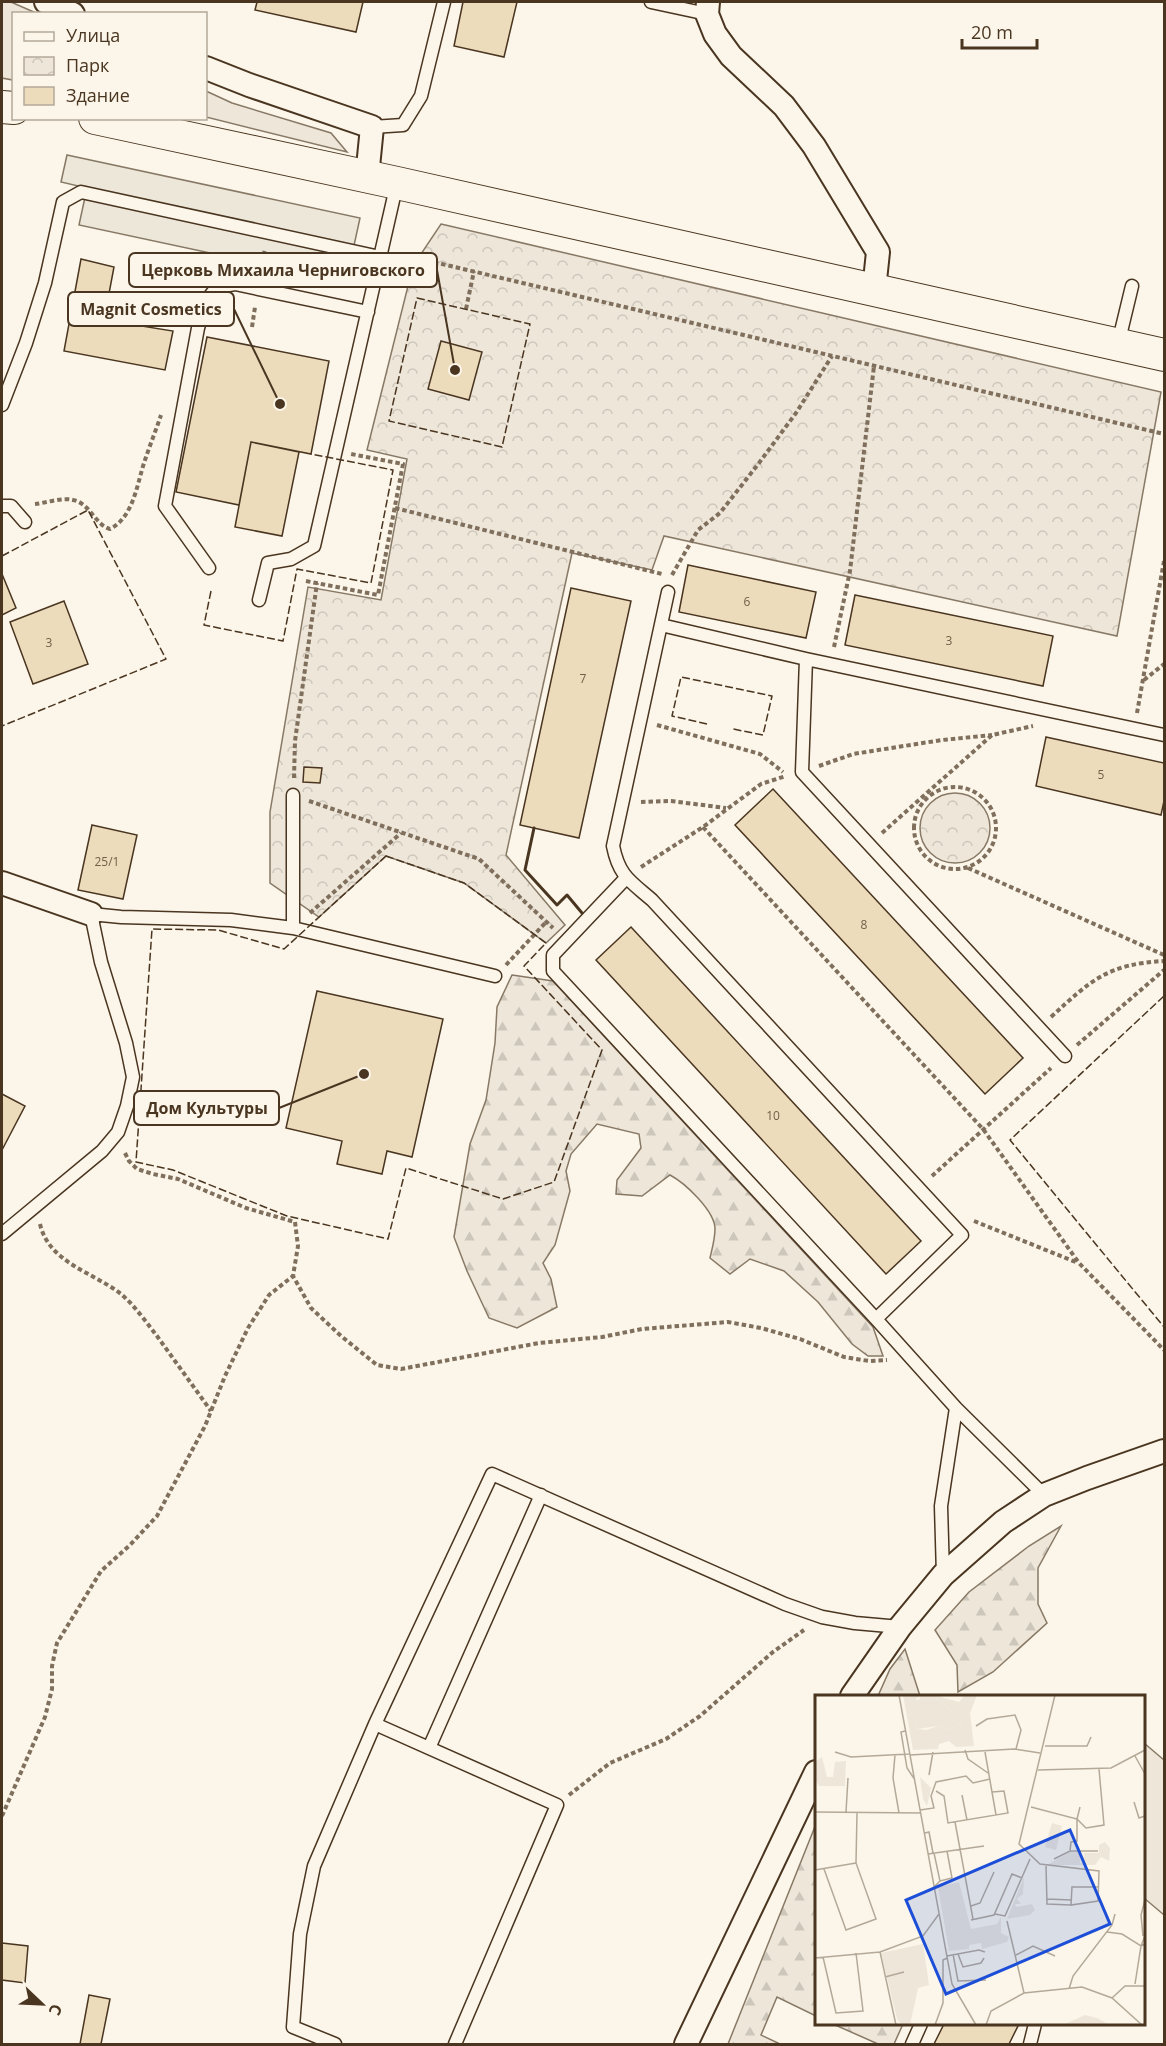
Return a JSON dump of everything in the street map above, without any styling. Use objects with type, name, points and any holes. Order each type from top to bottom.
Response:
[{"type":"main road","points":[[103,120],[397,183],[1164,355]]},
{"type":"street","points":[[46,2],[68,12]]},
{"type":"street","points":[[708,8],[715,34],[731,56],[784,105],[814,146],[878,252],[874,290]]},
{"type":"street","points":[[207,68],[372,127],[367,177]]},
{"type":"street","points":[[2,883],[91,914]]},
{"type":"street","points":[[853,1695],[900,1627],[943,1575],[1003,1522],[1044,1496],[1164,1451]]},
{"type":"street","points":[[686,2044],[815,1774]]},
{"type":"lane","points":[[372,127],[403,125],[421,96],[444,2]]},
{"type":"lane","points":[[651,2],[708,8]]},
{"type":"lane","points":[[259,600],[268,563],[291,559],[314,546],[397,183]]},
{"type":"lane","points":[[2,405],[26,343],[45,283],[63,202],[81,192],[380,258]]},
{"type":"lane","points":[[209,568],[165,506],[198,328],[206,301],[217,287],[235,284],[368,312]]},
{"type":"lane","points":[[1118,344],[1132,286]]},
{"type":"lane","points":[[6,506],[24,522]]},
{"type":"lane","points":[[668,592],[613,846],[616,864],[626,878],[652,900],[962,1235],[876,1319]]},
{"type":"lane","points":[[661,625],[806,659],[1164,735]]},
{"type":"lane","points":[[806,659],[802,772],[1065,1056]]},
{"type":"lane","points":[[293,795],[294,928]]},
{"type":"lane","points":[[626,878],[553,955],[553,971],[956,1408],[1044,1496]]},
{"type":"lane","points":[[2,1234],[102,1151],[118,1132],[128,1106],[132,1077],[126,1043],[101,962],[91,914],[231,920],[294,928],[495,976]]},
{"type":"lane","points":[[943,1575],[940,1506],[956,1408]]},
{"type":"lane","points":[[335,2044],[293,2027],[300,1934],[314,1866],[375,1724],[492,1474],[785,1604],[822,1617],[900,1627]]},
{"type":"lane","points":[[429,1748],[541,1495]]},
{"type":"lane","points":[[375,1724],[557,1805],[455,2044]]},
{"type":"lane","points":[[912,2044],[921,2025]]},
{"type":"lane","points":[[1030,2044],[1035,2025]]},
{"type":"path","points":[[380,258],[408,255],[1164,434]]},
{"type":"path","points":[[466,309],[474,271]]},
{"type":"path","points":[[668,592],[671,576],[698,530],[720,513],[759,463],[796,413],[832,356]]},
{"type":"path","points":[[830,664],[850,571],[874,366]]},
{"type":"path","points":[[6,506],[73,499],[87,507],[105,528],[110,529],[115,526],[122,521],[134,498],[163,409]]},
{"type":"path","points":[[306,581],[378,595],[403,464],[336,452]]},
{"type":"path","points":[[395,508],[671,576]]},
{"type":"path","points":[[1134,728],[1164,561]]},
{"type":"path","points":[[317,583],[295,741],[293,795],[479,859],[567,941]]},
{"type":"path","points":[[1143,681],[1164,664]]},
{"type":"path","points":[[869,845],[928,795],[992,735],[1030,728],[1057,712]]},
{"type":"path","points":[[640,722],[760,754],[789,776]]},
{"type":"path","points":[[963,788],[982,797],[992,808],[996,822],[996,836],[991,850],[981,861],[968,868],[954,870],[940,867],[928,860],[919,849],[914,835],[914,821],[928,795],[941,789],[963,788]]},
{"type":"path","points":[[622,803],[671,801],[727,808]]},
{"type":"path","points":[[703,827],[983,1129],[1079,1263],[1164,1350]]},
{"type":"path","points":[[294,928],[402,832]]},
{"type":"path","points":[[968,868],[1164,955]]},
{"type":"path","points":[[495,976],[546,922]]},
{"type":"path","points":[[1039,1028],[1087,984],[1118,968],[1145,962],[1164,961]]},
{"type":"path","points":[[919,1188],[1164,970]]},
{"type":"path","points":[[118,1132],[129,1161],[137,1168],[178,1179],[246,1208],[295,1222],[298,1246],[293,1276],[311,1308],[376,1365],[400,1369],[539,1343],[602,1337],[642,1329],[728,1322],[761,1328],[844,1357],[869,1361],[911,1358]]},
{"type":"path","points":[[36,1206],[41,1231],[47,1244],[78,1269],[122,1295],[145,1320],[211,1411]]},
{"type":"path","points":[[951,1223],[966,1218],[1079,1263]]},
{"type":"path","points":[[2,1816],[45,1718],[52,1689],[52,1666],[57,1643],[101,1571],[157,1516],[205,1426],[225,1376],[253,1320],[269,1295],[293,1276]]},
{"type":"path","points":[[557,1805],[610,1763],[666,1739],[700,1716],[773,1652],[822,1617]]},
{"type":"green space","points":[[2,2],[11,2],[34,12],[12,12],[12,80],[2,78]]},
{"type":"green space","points":[[207,91],[232,103],[331,133],[347,152],[207,117]]},
{"type":"green space","points":[[441,224],[1161,392],[1117,636],[664,536],[652,570],[572,553],[506,855],[565,925],[546,943],[464,883],[386,856],[319,917],[270,883],[270,812],[308,587],[381,600],[407,459],[367,450],[413,266]]},
{"type":"green space","points":[[962,793],[975,799],[984,808],[988,814],[990,828],[988,842],[980,853],[969,861],[948,863],[930,853],[922,842],[920,821],[930,803],[941,795]]},
{"type":"green space","points":[[512,975],[553,981],[873,1327],[883,1356],[868,1356],[852,1344],[818,1302],[784,1271],[750,1259],[730,1274],[710,1258],[714,1240],[714,1222],[705,1206],[691,1191],[670,1175],[642,1196],[616,1194],[617,1180],[641,1148],[639,1134],[597,1124],[571,1154],[566,1171],[570,1191],[555,1245],[543,1263],[551,1279],[557,1307],[517,1328],[489,1318],[454,1237],[470,1144],[486,1100],[495,1043],[497,1007]]},
{"type":"green space","points":[[1061,1526],[1038,1568],[1038,1604],[1047,1623],[993,1672],[958,1692],[957,1665],[935,1630],[969,1592],[1029,1546]]},
{"type":"green space","points":[[905,1649],[920,1695],[878,1695],[890,1669]]},
{"type":"green space","points":[[1145,1744],[1164,1760],[1164,1915],[1145,1899]]},
{"type":"green space","points":[[815,1826],[815,2016],[777,1997],[761,2035],[780,2044],[728,2044]]},
{"type":"green space","points":[[835,2025],[903,2025],[894,2044],[878,2044]]},
{"type":"shaded area","points":[[67,155],[360,218],[346,282],[79,225],[87,188],[61,182]]},
{"type":"building","points":[[257,2],[363,2],[356,32],[255,10]]},
{"type":"building","points":[[463,2],[517,2],[504,57],[454,46]]},
{"type":"building","points":[[81,259],[114,267],[104,320],[173,331],[165,370],[64,351]]},
{"type":"building","points":[[207,337],[329,361],[311,454],[251,442],[239,505],[176,492]]},
{"type":"building","points":[[441,341],[482,352],[469,400],[428,389]]},
{"type":"building","points":[[251,442],[299,452],[282,536],[235,527]]},
{"type":"building","points":[[688,565],[816,592],[806,638],[679,612]]},
{"type":"building","points":[[2,574],[16,608],[2,615]]},
{"type":"building","points":[[571,588],[631,601],[579,838],[520,825]]},
{"type":"building","points":[[855,595],[1053,636],[1043,686],[845,645]]},
{"type":"building","points":[[64,601],[88,664],[33,684],[10,622]]},
{"type":"building","points":[[1046,737],[1164,763],[1164,801],[1161,815],[1036,786]]},
{"type":"building","points":[[304,767],[322,768],[320,783],[303,782]]},
{"type":"building","points":[[773,789],[1023,1058],[985,1094],[735,825]]},
{"type":"building","points":[[92,825],[137,835],[123,899],[78,890]]},
{"type":"building","points":[[631,927],[921,1241],[886,1274],[596,960]]},
{"type":"building","points":[[317,991],[443,1019],[412,1157],[387,1151],[382,1174],[337,1164],[342,1141],[286,1128]]},
{"type":"building","points":[[2,1094],[25,1106],[2,1150]]},
{"type":"building","points":[[2,1943],[28,1946],[25,1983],[2,1980]]},
{"type":"building","points":[[89,1995],[110,1999],[101,2044],[80,2044]]},
{"type":"building","points":[[944,2025],[1018,2025],[1009,2044],[934,2044]]},
{"type":"fence","points":[[417,298],[530,324],[502,447],[389,421],[417,298]]},
{"type":"fence","points":[[211,591],[204,625],[283,641],[297,569],[371,583],[393,470],[311,454]]},
{"type":"fence","points":[[2,556],[88,510],[166,659],[2,726]]},
{"type":"fence","points":[[707,724],[672,716],[681,677],[772,696],[763,735],[733,729]]},
{"type":"fence","points":[[386,856],[464,883],[546,943],[524,966],[602,1050],[554,1182],[503,1199],[406,1168],[388,1239],[287,1216],[173,1170],[136,1162],[152,929],[218,930],[284,949],[386,856]]},
{"type":"fence","points":[[1164,996],[1010,1140],[1164,1327]]},
{"type":"wall","points":[[534,828],[525,870],[557,905],[567,895],[582,913]]},
{"type":"place","name":"Церковь Михаила Черниговского","points":[[455,370]]},
{"type":"place","name":"Magnit Cosmetics","points":[[280,404]]},
{"type":"place","name":"Дом Культуры","points":[[364,1074]]}]
